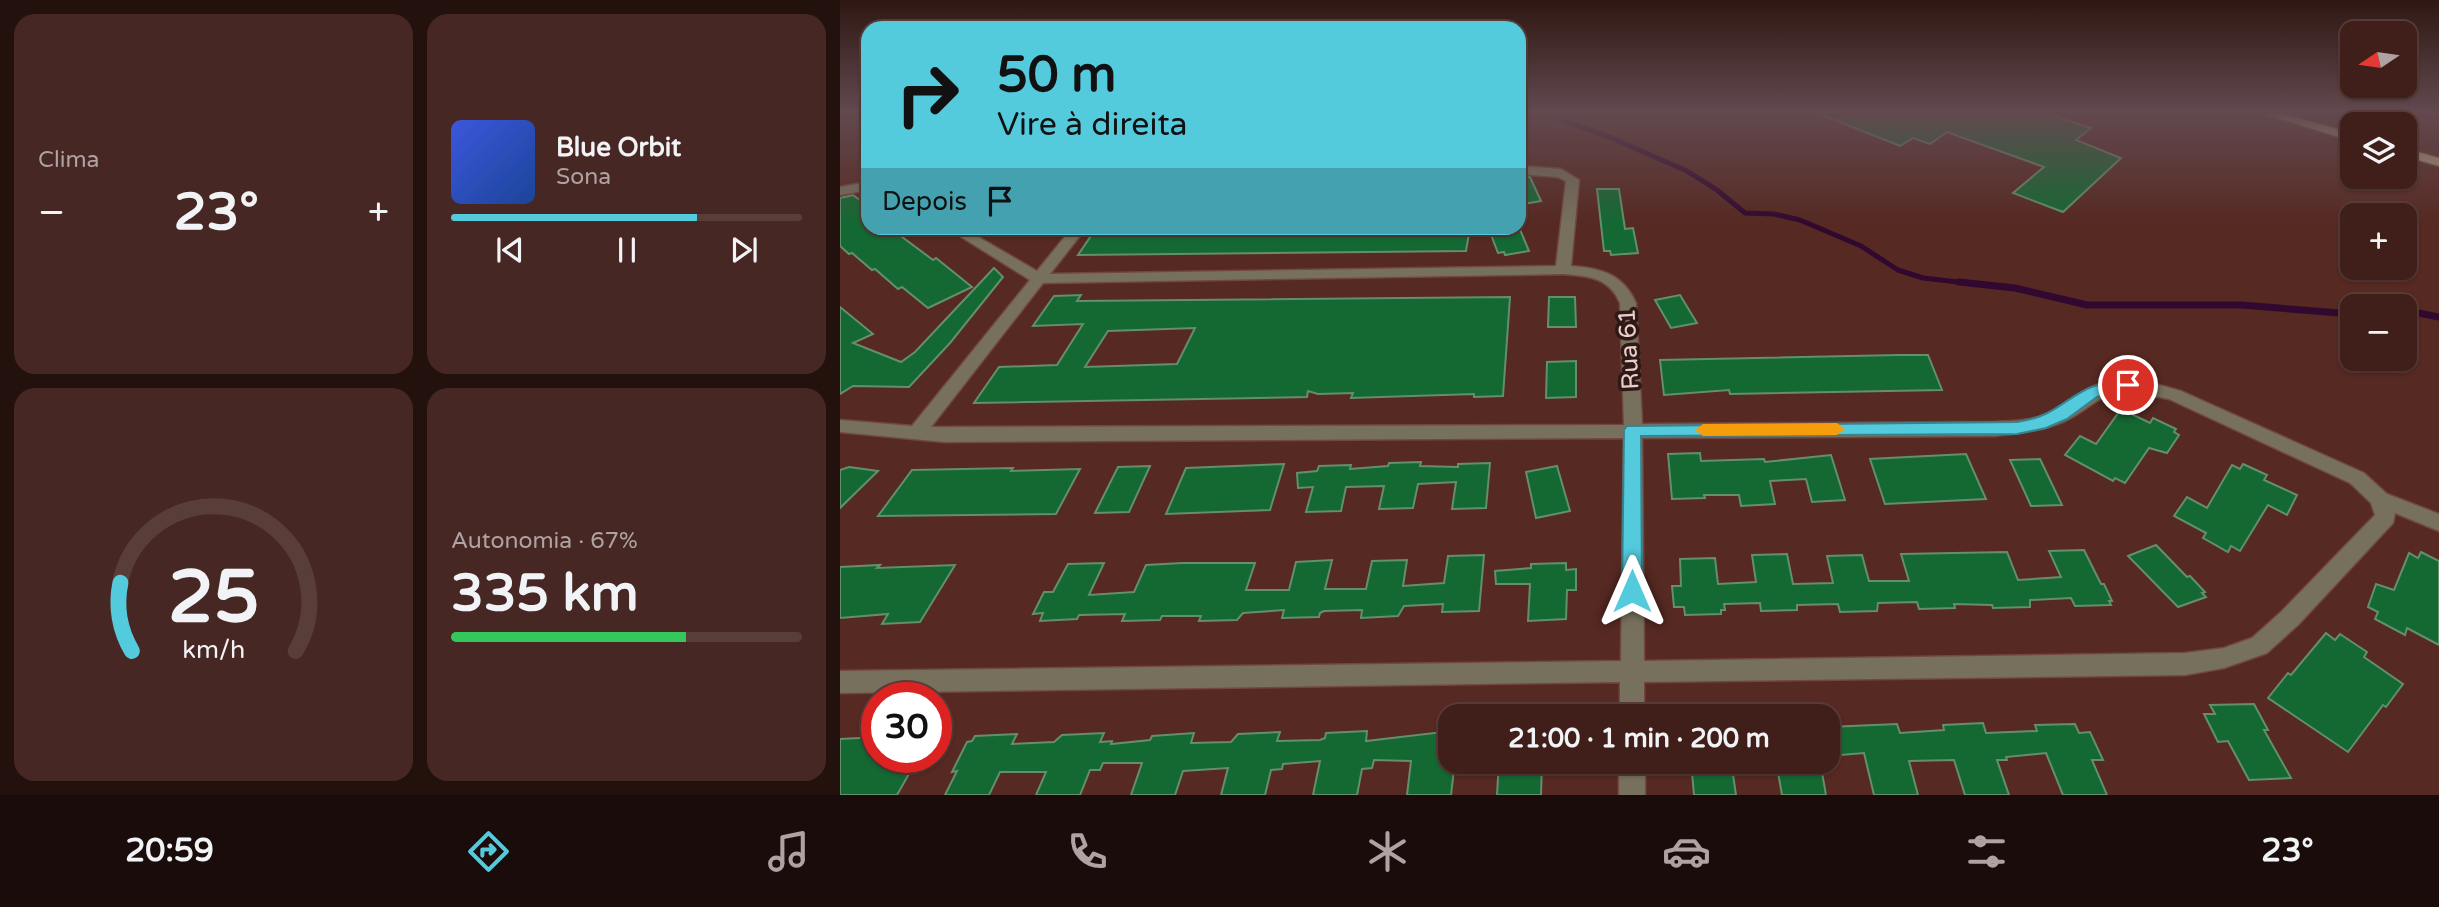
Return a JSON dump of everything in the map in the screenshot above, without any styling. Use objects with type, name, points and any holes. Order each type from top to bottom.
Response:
[{"type":"main road","points":[[2420,150],[2439,155]]},
{"type":"main road","points":[[2417,156],[2439,162]]},
{"type":"street","points":[[966,235],[1040,279],[1563,270],[1573,180],[1561,173],[1526,170]]},
{"type":"street","points":[[840,191],[861,187]]},
{"type":"street","points":[[916,433],[1074,235]]},
{"type":"street","name":"Rua 61","points":[[1563,270],[1593,271],[1614,280],[1624,290],[1628,303],[1633,430],[1632,704]]},
{"type":"street","points":[[840,426],[958,435],[2017,428],[2040,424],[2062,415],[2092,393],[2128,385],[2175,395],[2357,478],[2380,499],[2439,523]]},
{"type":"street","points":[[840,682],[2185,664],[2224,658],[2259,646],[2290,618],[2386,517],[2380,499]]},
{"type":"street","points":[[1632,774],[1632,795]]},
{"type":"building","points":[[1997,150],[2101,150],[2121,158],[2063,212],[2013,193],[2044,167]]},
{"type":"building","points":[[1526,177],[1530,177],[1541,201],[1526,204]]},
{"type":"building","points":[[1597,189],[1619,189],[1625,229],[1633,228],[1638,253],[1611,255],[1610,251],[1604,251]]},
{"type":"building","points":[[853,195],[861,201],[861,235],[899,235],[933,260],[936,258],[972,287],[928,308],[902,287],[898,289],[875,269],[872,270],[840,246],[840,198]]},
{"type":"building","points":[[1092,235],[1469,235],[1466,251],[1078,255]]},
{"type":"building","points":[[1491,235],[1522,235],[1529,251],[1505,255],[1504,252],[1498,253]]},
{"type":"building","points":[[994,268],[1003,277],[950,343],[909,387],[853,386],[840,394],[840,307],[873,334],[853,343],[901,362],[915,352]]},
{"type":"building","points":[[1081,295],[1077,301],[1510,297],[1503,396],[1474,397],[1474,394],[1351,398],[1353,393],[1318,394],[1308,391],[1307,397],[974,403],[999,367],[1057,365],[1083,324],[1033,326],[1054,296]],"holes":[[[1195,328],[1177,364],[1085,367],[1108,331]]]},
{"type":"building","points":[[1680,295],[1697,323],[1671,328],[1655,300]]},
{"type":"building","points":[[1549,297],[1575,297],[1576,327],[1548,327]]},
{"type":"building","points":[[1928,355],[1942,390],[1730,394],[1729,390],[1664,395],[1660,360]]},
{"type":"building","points":[[1576,361],[1576,397],[1546,398],[1547,362]]},
{"type":"building","points":[[2121,409],[2150,423],[2153,418],[2176,429],[2174,432],[2179,435],[2167,453],[2149,448],[2125,483],[2115,478],[2113,481],[2065,455],[2080,436],[2096,444]]},
{"type":"building","points":[[1700,453],[1701,461],[1764,459],[1765,462],[1831,455],[1845,500],[1812,502],[1806,479],[1770,481],[1775,504],[1741,506],[1739,495],[1672,499],[1668,454]]},
{"type":"building","points":[[1966,454],[1986,499],[1885,504],[1870,459]]},
{"type":"building","points":[[2040,459],[2062,505],[2031,506],[2010,460]]},
{"type":"building","points":[[1421,462],[1420,466],[1458,467],[1458,464],[1490,463],[1486,508],[1452,509],[1456,482],[1418,484],[1413,508],[1379,509],[1384,486],[1346,487],[1341,511],[1306,512],[1313,487],[1298,488],[1297,473],[1317,471],[1319,466],[1351,465],[1350,469],[1388,466],[1389,463]]},
{"type":"building","points":[[1284,464],[1270,510],[1166,514],[1186,468]]},
{"type":"building","points":[[2243,464],[2267,475],[2264,480],[2297,495],[2287,515],[2268,505],[2240,551],[2231,546],[2228,552],[2203,538],[2206,533],[2174,516],[2187,497],[2207,508],[2232,465],[2240,469]]},
{"type":"building","points":[[1150,466],[1129,512],[1095,513],[1118,467]]},
{"type":"building","points":[[1557,466],[1570,511],[1536,518],[1526,472]]},
{"type":"building","points":[[849,467],[878,471],[840,508],[840,470]]},
{"type":"building","points":[[1013,468],[1011,471],[1080,469],[1056,514],[878,516],[912,470]]},
{"type":"building","points":[[2156,545],[2187,577],[2190,576],[2205,592],[2202,593],[2206,597],[2178,607],[2128,556]]},
{"type":"building","points":[[2084,550],[2101,584],[2104,584],[2112,601],[2109,601],[2111,605],[2075,606],[2071,598],[2030,600],[2030,607],[1993,608],[1992,605],[1954,604],[1955,608],[1919,609],[1917,602],[1878,603],[1877,611],[1840,612],[1838,604],[1797,605],[1797,610],[1761,611],[1760,603],[1724,604],[1725,610],[1721,610],[1721,614],[1685,615],[1684,607],[1674,607],[1672,586],[1681,586],[1680,559],[1715,558],[1718,584],[1756,582],[1752,555],[1787,554],[1793,584],[1833,583],[1827,556],[1862,555],[1869,581],[1909,581],[1901,554],[2007,552],[2018,580],[2061,577],[2049,551]]},
{"type":"building","points":[[2421,552],[2439,561],[2439,645],[2407,628],[2405,635],[2375,619],[2378,612],[2368,607],[2376,584],[2394,590],[2409,553],[2418,558]]},
{"type":"building","points":[[1484,555],[1479,611],[1442,612],[1443,604],[1404,606],[1398,616],[1361,618],[1362,610],[1324,611],[1319,617],[1282,618],[1284,610],[1243,613],[1237,620],[1199,621],[1201,616],[1162,616],[1160,620],[1122,621],[1125,614],[1079,615],[1077,619],[1040,621],[1043,613],[1033,614],[1044,592],[1053,592],[1068,564],[1104,563],[1089,595],[1134,592],[1146,565],[1255,563],[1246,590],[1289,590],[1296,562],[1332,560],[1325,589],[1366,589],[1372,561],[1407,560],[1403,586],[1444,583],[1448,556]]},
{"type":"building","points":[[1566,563],[1566,570],[1576,569],[1576,590],[1567,590],[1566,619],[1528,621],[1530,584],[1496,584],[1495,571],[1531,568],[1531,564]]},
{"type":"building","points":[[880,565],[877,568],[955,565],[920,622],[882,624],[888,614],[840,618],[840,567]]},
{"type":"building","points":[[2326,633],[2335,640],[2340,634],[2367,652],[2364,657],[2403,684],[2386,707],[2383,705],[2348,752],[2268,698]]},
{"type":"building","points":[[2254,704],[2268,730],[2264,730],[2291,778],[2249,780],[2228,741],[2218,742],[2204,714],[2215,714],[2210,705]]},
{"type":"building","points":[[1983,723],[1986,733],[2037,731],[2035,725],[2075,724],[2079,733],[2090,732],[2103,760],[2092,760],[2107,795],[2063,795],[2046,753],[1997,760],[2009,795],[1965,795],[1954,760],[1909,761],[1918,795],[1874,795],[1864,753],[1840,755],[1840,727],[1897,724],[1900,733],[1944,730],[1943,725]]},
{"type":"building","points":[[1367,731],[1366,741],[1438,733],[1438,774],[1453,774],[1451,795],[1407,795],[1411,761],[1374,760],[1372,768],[1362,769],[1357,795],[1313,795],[1320,761],[1283,764],[1282,769],[1271,770],[1265,795],[1221,795],[1228,768],[1183,771],[1175,795],[1131,795],[1142,763],[1103,763],[1100,770],[1090,770],[1080,795],[1036,795],[1046,772],[1000,772],[989,795],[945,795],[957,771],[952,772],[967,742],[972,741],[975,736],[1017,734],[1012,744],[1054,742],[1062,735],[1104,733],[1100,742],[1112,741],[1111,744],[1150,740],[1152,736],[1194,733],[1191,743],[1231,742],[1238,734],[1280,732],[1277,741],[1320,740],[1325,738],[1326,733]]},
{"type":"building","points":[[861,738],[861,773],[909,773],[897,795],[840,795],[840,739]]},
{"type":"building","points":[[1498,774],[1542,774],[1541,795],[1497,795]]},
{"type":"building","points":[[1692,774],[1733,774],[1736,795],[1694,795]]},
{"type":"building","points":[[1778,774],[1822,774],[1826,795],[1782,795]]},
{"type":"waterway","points":[[1640,150],[1687,171],[1717,190],[1745,213],[1774,214],[1800,220],[1861,246],[1898,270],[1923,278],[1975,284]]},
{"type":"waterway","points":[[1959,282],[2015,288],[2087,305],[2241,305],[2340,313]]},
{"type":"waterway","points":[[2417,313],[2439,317]]},
{"type":"slow traffic","points":[[1703,430],[1837,429]]},
{"type":"route","points":[[1632,591],[1633,430],[2017,428],[2040,424],[2062,415],[2092,393],[2109,387],[2128,385]]}]
